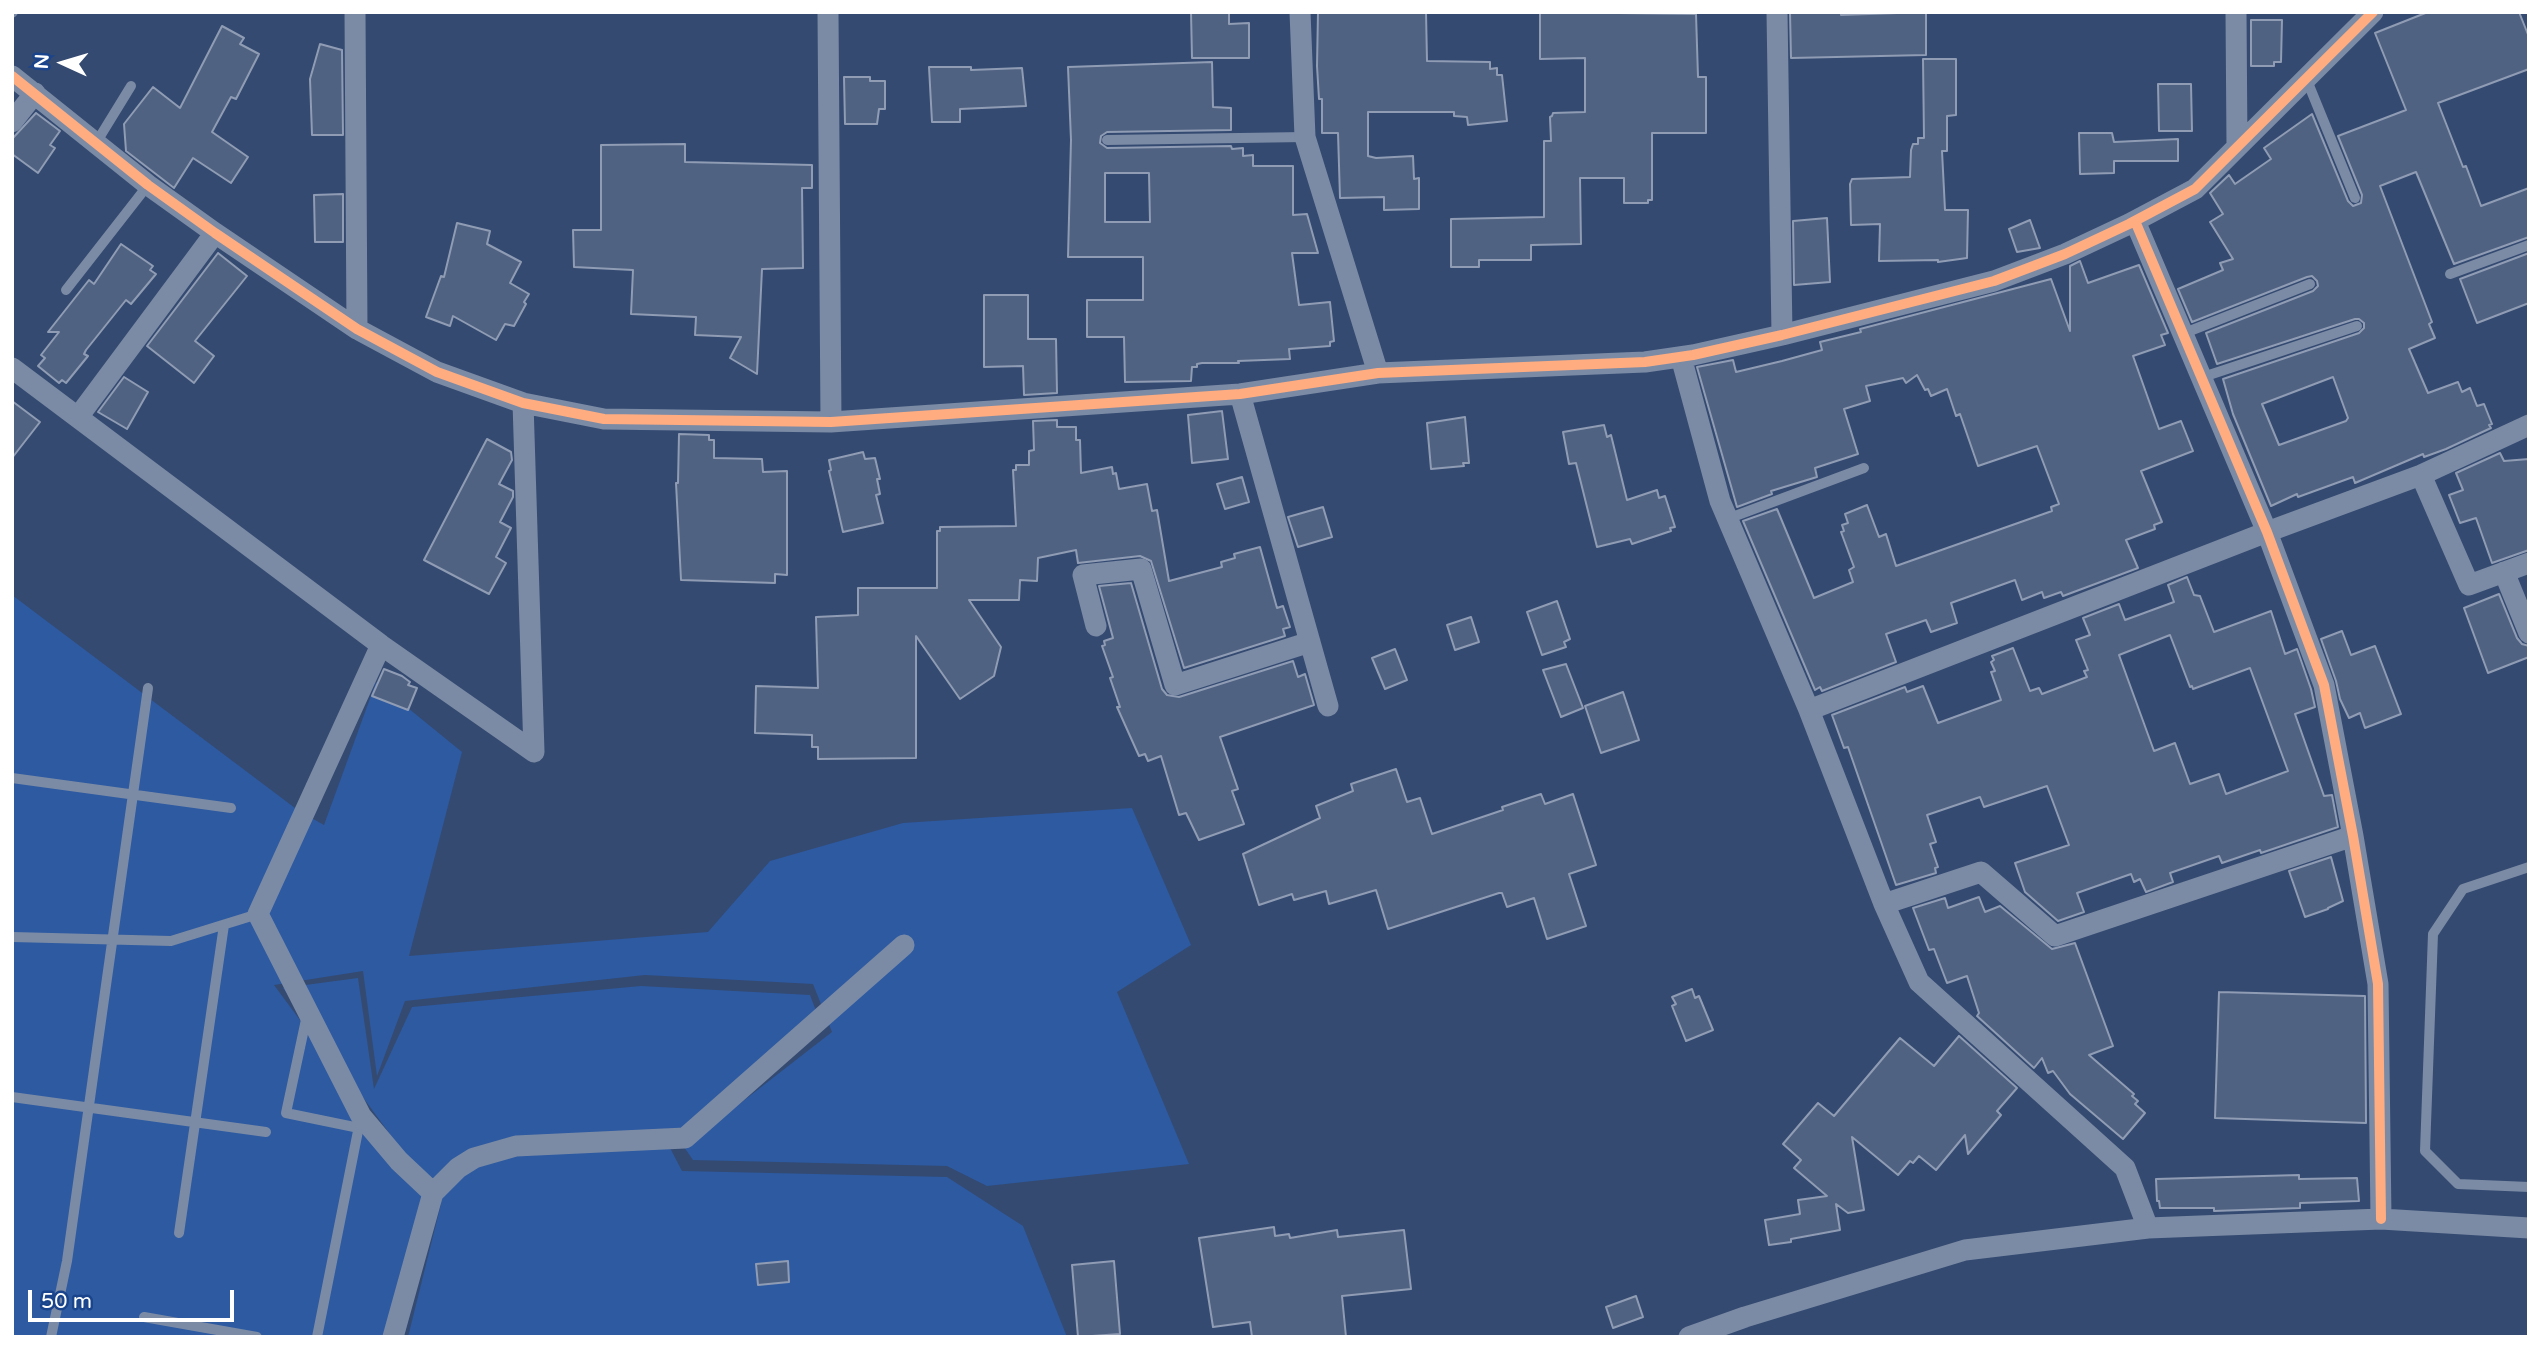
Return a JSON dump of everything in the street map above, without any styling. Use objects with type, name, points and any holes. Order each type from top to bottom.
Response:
[{"type":"street","points":[[355,12],[357,329]]},
{"type":"street","points":[[828,12],[831,422]]},
{"type":"street","points":[[1300,12],[1305,137],[1378,373]]},
{"type":"street","points":[[1777,12],[1782,335]]},
{"type":"street","points":[[2236,12],[2237,146]]},
{"type":"street","points":[[12,76],[148,185],[215,233],[357,329],[437,372],[523,403],[604,419],[831,422],[1240,394],[1378,373],[1645,362],[1782,335],[1994,281],[2065,254],[2195,190],[2373,12]]},
{"type":"street","points":[[12,122],[35,93]]},
{"type":"street","points":[[2135,221],[2267,532],[2324,685],[2378,984],[2381,1219]]},
{"type":"street","points":[[78,417],[215,233]]},
{"type":"street","points":[[1681,357],[1720,501],[1809,710],[1884,904],[1919,982],[2125,1168],[2148,1228]]},
{"type":"street","points":[[12,368],[380,645],[534,752],[523,403]]},
{"type":"street","points":[[1240,394],[1328,706]]},
{"type":"street","points":[[1809,710],[2421,475],[2529,425]]},
{"type":"street","points":[[2421,475],[2469,584],[2529,563]]},
{"type":"street","points":[[1096,626],[1083,575],[1141,569],[1175,685],[1310,642]]},
{"type":"street","points":[[2504,572],[2529,633]]},
{"type":"street","points":[[380,645],[258,914],[308,1011],[360,1122],[433,1193]]},
{"type":"street","points":[[1884,904],[1981,872],[2055,936],[2353,836]]},
{"type":"street","points":[[393,1337],[433,1193],[458,1168],[474,1158],[516,1146],[685,1138],[904,945]]},
{"type":"street","points":[[1689,1337],[1745,1317],[1965,1250],[2148,1228],[2381,1219],[2529,1228]]},
{"type":"lane","points":[[2306,78],[2355,198]]},
{"type":"lane","points":[[96,143],[131,86]]},
{"type":"lane","points":[[1107,139],[1305,137]]},
{"type":"lane","points":[[66,290],[148,185]]},
{"type":"lane","points":[[2450,274],[2529,245]]},
{"type":"lane","points":[[2182,334],[2310,284]]},
{"type":"lane","points":[[2200,378],[2357,326]]},
{"type":"lane","points":[[1727,519],[1864,468]]},
{"type":"lane","points":[[51,1337],[66,1261],[148,688]]},
{"type":"lane","points":[[12,778],[231,808]]},
{"type":"lane","points":[[2529,867],[2463,889],[2433,934],[2425,1151],[2458,1184],[2529,1187]]},
{"type":"lane","points":[[12,937],[171,941],[258,914]]},
{"type":"lane","points":[[179,1233],[224,925]]},
{"type":"lane","points":[[308,1011],[286,1113],[360,1122],[317,1337]]},
{"type":"lane","points":[[12,1097],[266,1132]]},
{"type":"lane","points":[[144,1317],[257,1337]]},
{"type":"shaded area","points":[[12,595],[299,811],[324,825],[376,682],[462,752],[409,956],[708,932],[770,861],[903,823],[1132,808],[1191,945],[1117,992],[1189,1164],[987,1186],[947,1166],[693,1160],[684,1147],[832,1032],[813,984],[645,975],[405,1001],[377,1076],[363,971],[274,985],[437,1205],[404,1337],[12,1337]]},
{"type":"shaded area","points":[[358,978],[374,1089],[412,1007],[641,986],[810,995],[821,1024],[668,1144],[682,1171],[947,1177],[1023,1226],[1067,1337],[408,1337],[441,1204],[283,988]]},
{"type":"building","points":[[1191,12],[1229,12],[1229,24],[1249,23],[1249,58],[1192,58]]},
{"type":"building","points":[[1318,12],[1426,12],[1427,61],[1490,62],[1490,69],[1497,68],[1497,75],[1502,75],[1507,121],[1468,125],[1467,117],[1454,116],[1454,112],[1368,112],[1368,156],[1413,156],[1414,179],[1419,178],[1419,209],[1384,210],[1384,197],[1340,198],[1338,133],[1322,133],[1322,99],[1319,99],[1317,66]]},
{"type":"building","points":[[1540,12],[1696,14],[1698,77],[1706,77],[1706,133],[1652,133],[1652,200],[1648,200],[1648,203],[1624,203],[1624,178],[1580,178],[1581,244],[1531,245],[1531,260],[1479,260],[1479,267],[1451,267],[1451,219],[1544,217],[1544,141],[1551,141],[1550,117],[1553,113],[1585,112],[1585,58],[1540,59]]},
{"type":"building","points":[[1790,12],[1841,12],[1841,15],[1926,12],[1926,55],[1791,58]]},
{"type":"building","points":[[2428,12],[2519,12],[2529,37],[2529,69],[2438,103],[2481,206],[2529,188],[2529,237],[2454,264],[2416,172],[2380,186],[2432,322],[2429,324],[2435,338],[2409,349],[2428,393],[2458,382],[2462,392],[2470,388],[2477,406],[2484,404],[2492,424],[2489,425],[2491,428],[2446,449],[2424,457],[2423,454],[2355,483],[2353,477],[2298,497],[2297,494],[2271,506],[2233,414],[2223,379],[2359,333],[2364,328],[2364,323],[2355,319],[2217,364],[2206,333],[2313,291],[2318,286],[2317,281],[2312,276],[2307,277],[2192,322],[2178,289],[2223,270],[2220,263],[2233,259],[2210,222],[2223,214],[2210,193],[2229,175],[2235,184],[2271,159],[2264,148],[2312,114],[2348,201],[2353,206],[2361,203],[2362,195],[2338,136],[2406,110],[2375,33]],"holes":[[[2333,377],[2348,418],[2279,445],[2262,404]]]},
{"type":"building","points":[[2251,20],[2282,20],[2281,62],[2274,62],[2274,66],[2251,66]]},
{"type":"building","points":[[222,26],[244,38],[240,44],[259,54],[236,99],[231,97],[212,132],[248,157],[231,183],[193,158],[174,188],[126,151],[124,124],[153,87],[180,108]]},
{"type":"building","points":[[320,44],[342,50],[343,135],[312,135],[310,79]]},
{"type":"building","points":[[1923,59],[1956,59],[1956,115],[1947,116],[1947,151],[1942,151],[1945,210],[1968,210],[1967,258],[1938,262],[1879,261],[1880,224],[1851,225],[1850,184],[1852,179],[1910,177],[1913,144],[1918,144],[1918,138],[1924,138]]},
{"type":"building","points":[[1212,62],[1213,107],[1231,108],[1231,130],[1107,132],[1101,136],[1100,143],[1107,148],[1231,146],[1232,149],[1243,148],[1243,156],[1253,155],[1253,166],[1293,166],[1293,215],[1307,214],[1318,253],[1292,253],[1299,305],[1330,302],[1334,341],[1330,342],[1330,346],[1289,349],[1290,359],[1197,364],[1197,367],[1192,367],[1191,381],[1125,382],[1124,337],[1087,337],[1087,300],[1143,300],[1143,257],[1068,257],[1071,140],[1068,67]],"holes":[[[1105,173],[1149,173],[1150,222],[1105,222]]]},
{"type":"building","points":[[929,67],[971,67],[971,70],[1022,68],[1026,106],[960,109],[960,122],[932,122]]},
{"type":"building","points":[[844,77],[870,77],[870,81],[885,81],[885,109],[879,109],[877,124],[845,124]]},
{"type":"building","points":[[2158,84],[2191,84],[2192,131],[2159,131]]},
{"type":"building","points":[[36,113],[60,131],[50,145],[55,148],[38,173],[12,154],[12,139]]},
{"type":"building","points":[[2079,133],[2112,133],[2114,142],[2178,139],[2178,161],[2114,161],[2114,173],[2080,174]]},
{"type":"building","points":[[685,144],[685,162],[812,165],[812,188],[802,188],[803,268],[762,269],[757,374],[730,358],[741,337],[695,335],[696,317],[631,314],[633,270],[574,267],[573,230],[601,230],[601,145]]},
{"type":"building","points":[[343,194],[343,242],[315,242],[314,195]]},
{"type":"building","points":[[1827,218],[1830,282],[1794,285],[1793,221]]},
{"type":"building","points":[[2030,220],[2040,248],[2017,252],[2009,229]]},
{"type":"building","points":[[457,223],[490,231],[487,244],[521,262],[510,283],[529,294],[524,302],[526,304],[514,326],[505,324],[496,340],[453,316],[450,326],[426,317],[441,276],[444,277]]},
{"type":"building","points":[[121,244],[153,266],[150,270],[156,274],[131,304],[126,300],[86,350],[84,354],[88,356],[66,383],[62,380],[59,383],[38,366],[45,358],[41,355],[59,332],[48,332],[89,280],[94,284]]},
{"type":"building","points":[[218,253],[247,276],[195,341],[214,356],[194,383],[147,346]]},
{"type":"building","points":[[2529,253],[2529,303],[2477,323],[2460,279]]},
{"type":"building","points":[[2080,261],[2088,283],[2139,265],[2168,333],[2161,335],[2165,345],[2133,356],[2159,429],[2181,421],[2193,451],[2141,471],[2162,522],[2154,525],[2155,529],[2126,540],[2138,568],[2063,596],[2061,592],[2044,598],[2042,592],[2022,600],[2015,580],[1951,603],[1957,623],[1931,632],[1926,620],[1886,634],[1896,662],[1822,691],[1820,687],[1815,690],[1743,521],[1777,509],[1814,598],[1853,582],[1849,570],[1854,567],[1841,532],[1844,531],[1842,525],[1848,523],[1845,514],[1867,505],[1879,537],[1886,534],[1896,566],[2052,511],[2051,507],[2059,504],[2037,446],[1978,466],[1960,414],[1956,416],[1947,389],[1931,396],[1917,375],[1906,383],[1903,378],[1866,386],[1870,401],[1844,409],[1858,454],[1815,468],[1817,477],[1771,491],[1772,494],[1737,507],[1697,367],[1733,360],[1736,372],[1782,361],[1822,350],[1820,342],[1861,332],[1860,329],[2051,279],[2070,331],[2070,266]]},
{"type":"building","points":[[984,295],[1028,295],[1028,339],[1056,339],[1057,393],[1024,395],[1023,366],[984,367]]},
{"type":"building","points":[[124,377],[148,392],[127,429],[98,412]]},
{"type":"building","points":[[12,401],[40,422],[12,458]]},
{"type":"building","points":[[1222,411],[1228,459],[1192,463],[1188,415]]},
{"type":"building","points":[[1465,417],[1469,463],[1463,463],[1464,466],[1431,469],[1427,423]]},
{"type":"building","points":[[1057,420],[1057,427],[1076,427],[1076,440],[1080,440],[1081,473],[1112,467],[1119,489],[1147,484],[1152,511],[1157,510],[1169,581],[1222,567],[1221,562],[1235,558],[1234,554],[1260,547],[1277,608],[1283,606],[1290,627],[1283,629],[1285,636],[1184,668],[1151,561],[1140,556],[1078,563],[1076,550],[1038,558],[1037,581],[1020,580],[1019,600],[969,600],[1001,647],[994,676],[960,699],[916,636],[916,758],[818,759],[818,747],[812,747],[812,735],[755,733],[756,686],[818,688],[816,617],[858,615],[858,588],[937,588],[937,531],[940,531],[940,527],[1016,526],[1013,470],[1016,470],[1016,465],[1029,465],[1029,451],[1034,450],[1033,421]]},
{"type":"building","points":[[1604,425],[1607,437],[1611,435],[1627,500],[1657,490],[1659,498],[1665,496],[1675,527],[1670,528],[1671,531],[1632,544],[1630,539],[1597,547],[1576,463],[1569,464],[1563,432]]},
{"type":"building","points":[[679,434],[709,435],[709,440],[714,440],[714,458],[762,459],[763,472],[787,471],[787,575],[775,574],[775,583],[681,580],[676,483]]},
{"type":"building","points":[[487,439],[511,452],[512,460],[499,484],[513,491],[513,497],[500,522],[511,528],[496,557],[506,563],[489,594],[424,560]]},
{"type":"building","points":[[863,452],[865,459],[875,458],[880,479],[877,479],[880,494],[876,495],[883,523],[843,532],[829,460]]},
{"type":"building","points":[[2500,453],[2504,461],[2529,459],[2529,550],[2492,563],[2476,518],[2460,523],[2449,495],[2463,490],[2456,473]]},
{"type":"building","points":[[1242,477],[1249,502],[1225,509],[1217,484]]},
{"type":"building","points":[[1323,507],[1332,537],[1298,547],[1288,517]]},
{"type":"building","points":[[2187,577],[2194,595],[2200,596],[2214,632],[2271,611],[2285,654],[2297,649],[2311,689],[2315,707],[2295,714],[2324,796],[2332,795],[2338,827],[2222,863],[2219,856],[2170,873],[2173,882],[2146,892],[2140,879],[2134,882],[2131,874],[2077,893],[2084,912],[2058,921],[2025,892],[2015,863],[2069,845],[2047,786],[1984,807],[1980,797],[1927,815],[1936,842],[1930,844],[1938,867],[1935,868],[1936,873],[1896,885],[1848,747],[1844,748],[1832,715],[1905,687],[1907,692],[1923,686],[1938,723],[2001,700],[1991,672],[1995,671],[1991,662],[1994,660],[1992,656],[2013,648],[2030,691],[2039,688],[2042,694],[2087,677],[2084,671],[2088,670],[2076,640],[2090,635],[2083,618],[2119,604],[2125,620],[2174,602],[2168,585]],"holes":[[[2170,635],[2193,689],[2250,668],[2288,771],[2226,794],[2219,774],[2190,784],[2175,743],[2154,751],[2119,655]]]},
{"type":"building","points":[[1131,583],[1162,689],[1167,695],[1179,697],[1293,661],[1298,677],[1305,674],[1314,705],[1220,737],[1238,789],[1232,791],[1244,824],[1199,840],[1186,813],[1179,815],[1161,756],[1148,761],[1145,754],[1139,756],[1117,707],[1120,707],[1110,678],[1113,677],[1102,646],[1105,645],[1104,641],[1113,638],[1099,586]]},
{"type":"building","points":[[2499,594],[2517,638],[2522,644],[2529,646],[2529,657],[2488,673],[2464,608]]},
{"type":"building","points":[[1557,601],[1570,639],[1564,642],[1566,647],[1542,655],[1527,612]]},
{"type":"building","points":[[1471,617],[1479,642],[1455,650],[1447,625]]},
{"type":"building","points":[[2342,631],[2351,655],[2375,646],[2401,714],[2365,728],[2360,713],[2349,718],[2340,699],[2321,639]]},
{"type":"building","points":[[1395,649],[1407,680],[1385,689],[1372,658]]},
{"type":"building","points":[[1566,664],[1583,708],[1561,717],[1543,670]]},
{"type":"building","points":[[384,669],[402,676],[410,682],[408,685],[417,688],[408,710],[372,696]]},
{"type":"building","points":[[1623,692],[1639,740],[1601,753],[1585,706]]},
{"type":"building","points":[[1396,769],[1407,802],[1420,798],[1432,834],[1541,794],[1545,804],[1573,794],[1596,865],[1569,874],[1586,926],[1547,939],[1534,898],[1507,907],[1502,893],[1388,929],[1376,890],[1329,904],[1326,891],[1294,900],[1292,894],[1259,905],[1243,854],[1320,818],[1316,806],[1353,791],[1351,784]]},
{"type":"building","points":[[2331,857],[2343,901],[2305,917],[2289,871]]},
{"type":"building","points":[[1979,897],[1985,912],[2000,906],[2052,949],[2075,943],[2113,1046],[2089,1055],[2134,1094],[2132,1096],[2138,1101],[2135,1104],[2145,1113],[2123,1139],[2070,1094],[2053,1071],[2048,1073],[2042,1058],[2034,1068],[1977,1016],[1979,1013],[1967,976],[1947,983],[1934,949],[1929,950],[1913,908],[1945,898],[1948,908]]},
{"type":"building","points":[[1692,989],[1695,998],[1699,996],[1713,1030],[1686,1041],[1672,1006],[1676,1004],[1672,997]]},
{"type":"building","points":[[2219,992],[2365,996],[2366,1123],[2215,1118]]},
{"type":"building","points":[[1959,1036],[2017,1088],[1997,1111],[2001,1115],[1968,1154],[1965,1135],[1936,1170],[1919,1156],[1913,1163],[1910,1161],[1898,1175],[1852,1137],[1864,1210],[1848,1213],[1836,1204],[1840,1230],[1769,1245],[1765,1220],[1800,1214],[1798,1200],[1827,1196],[1794,1168],[1801,1160],[1783,1144],[1818,1103],[1834,1116],[1900,1038],[1934,1066]]},
{"type":"building","points":[[2299,1175],[2299,1179],[2357,1178],[2359,1201],[2300,1203],[2300,1208],[2214,1211],[2214,1208],[2160,1208],[2157,1201],[2156,1179]]},
{"type":"building","points":[[1274,1227],[1275,1236],[1289,1234],[1290,1238],[1337,1230],[1338,1237],[1404,1230],[1411,1289],[1342,1296],[1346,1337],[1252,1337],[1250,1322],[1213,1327],[1199,1238]]},
{"type":"building","points":[[788,1261],[789,1282],[758,1285],[756,1264]]},
{"type":"building","points":[[1114,1261],[1120,1334],[1078,1337],[1072,1265]]},
{"type":"building","points":[[1636,1296],[1643,1317],[1613,1328],[1606,1307]]},
{"type":"cycle path","points":[[12,76],[148,185],[215,233],[357,329],[437,372],[523,403],[604,419],[831,422],[1240,394],[1378,373],[1645,362],[1693,355],[1782,335],[1994,281],[2065,254],[2195,189],[2373,12]]},
{"type":"cycle path","points":[[2135,221],[2267,532],[2324,685],[2378,984],[2381,1219]]}]
